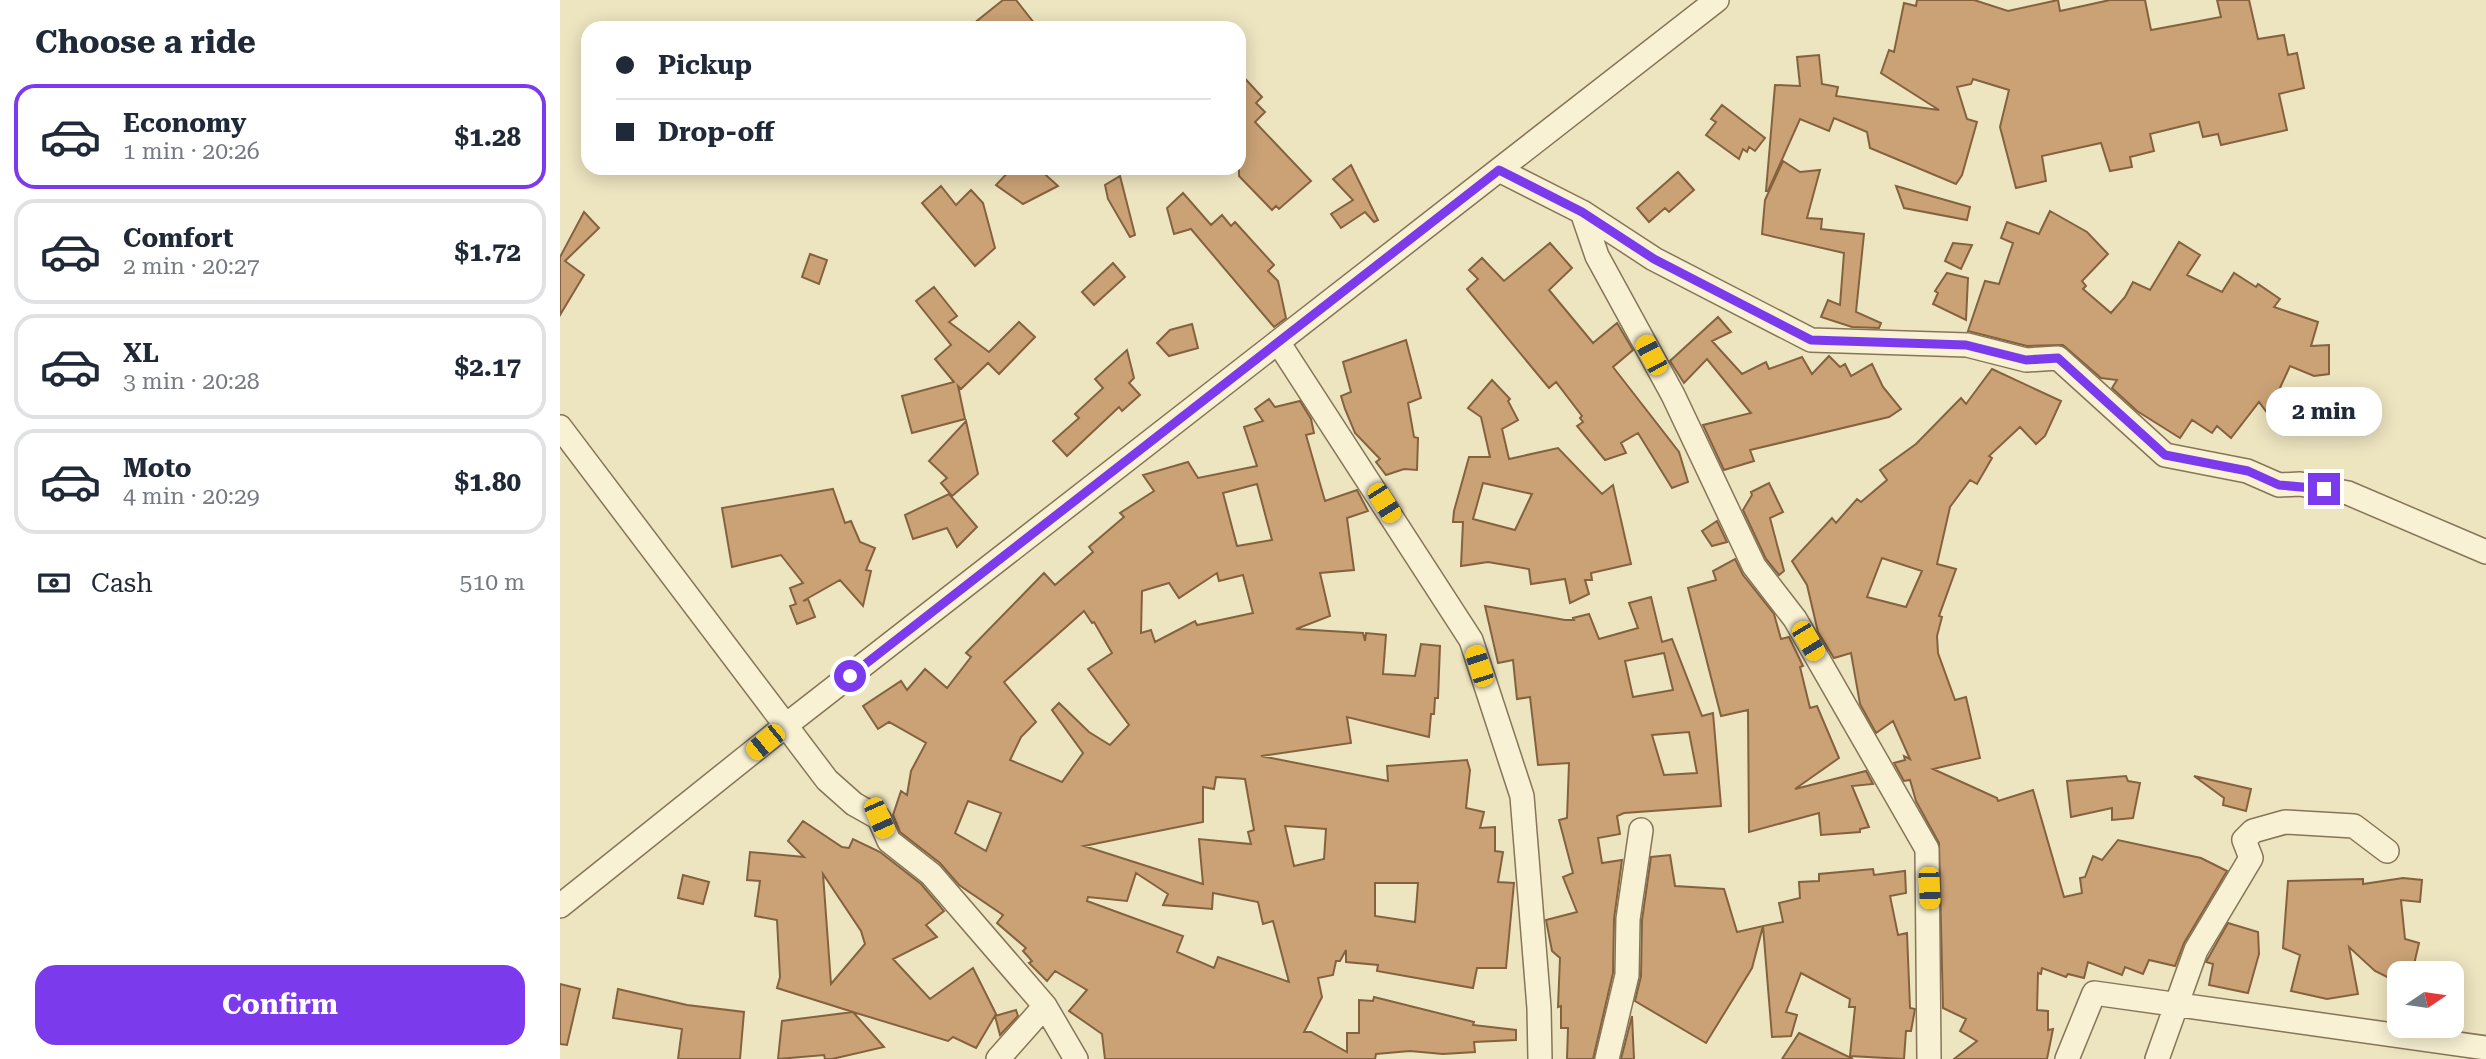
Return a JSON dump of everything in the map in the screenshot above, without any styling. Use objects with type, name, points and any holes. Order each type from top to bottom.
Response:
[{"type":"street","points":[[560,906],[785,726],[1717,0]]},
{"type":"street","points":[[1499,170],[1582,212],[1654,259],[1811,340],[1966,345],[2026,360],[2058,358],[2165,455],[2248,471],[2279,485],[2300,484],[2348,493],[2486,552]]},
{"type":"street","points":[[1582,212],[1597,256],[1673,395],[1754,566],[1795,619],[1927,849],[1930,1059]]},
{"type":"street","points":[[1278,342],[1471,640],[1522,796],[1539,1008],[1540,1059]]},
{"type":"street","points":[[560,427],[827,779],[854,804],[879,818],[889,842],[931,874],[1045,1006],[1076,1059]]},
{"type":"street","points":[[2157,1059],[2196,950],[2251,858],[2244,840],[2253,831],[2285,822],[2354,826],[2387,851]]},
{"type":"street","points":[[1607,1059],[1627,975],[1629,919],[1641,830]]},
{"type":"street","points":[[2067,1059],[2094,993],[2176,1007],[2486,1048]]},
{"type":"street","points":[[998,1059],[1045,1006]]},
{"type":"building","points":[[1003,0],[1016,0],[1032,21],[977,21]]},
{"type":"building","points":[[1917,0],[1974,0],[2008,11],[2058,0],[2060,11],[2110,0],[2145,0],[2151,30],[2221,17],[2217,0],[2249,0],[2258,39],[2284,35],[2288,55],[2297,53],[2304,88],[2279,94],[2287,130],[2221,145],[2218,134],[2203,137],[2199,122],[2150,134],[2154,151],[2130,157],[2132,167],[2110,171],[2101,143],[2042,156],[2046,181],[2016,188],[2000,127],[2009,90],[1973,79],[1971,84],[1957,87],[1967,119],[1977,122],[1962,175],[1956,184],[1870,148],[1867,132],[1834,118],[1829,131],[1800,119],[1766,191],[1775,85],[1800,86],[1797,57],[1819,55],[1822,84],[1838,87],[1836,96],[1939,110],[1881,73],[1889,50],[1894,52],[1904,3],[1916,6]]},
{"type":"building","points":[[1246,80],[1262,97],[1256,103],[1265,112],[1255,122],[1311,181],[1279,209],[1276,206],[1272,210],[1239,176],[1246,175]]},
{"type":"building","points":[[1722,105],[1765,138],[1755,151],[1749,147],[1747,152],[1743,149],[1739,159],[1706,135],[1716,122],[1711,119]]},
{"type":"building","points":[[1783,161],[1800,172],[1820,170],[1807,218],[1822,219],[1821,229],[1864,234],[1856,312],[1881,323],[1879,328],[1852,327],[1821,317],[1828,300],[1840,305],[1844,253],[1762,234],[1765,200]]},
{"type":"building","points":[[1351,165],[1378,220],[1374,222],[1365,212],[1341,228],[1331,214],[1353,200],[1333,179]]},
{"type":"building","points":[[1678,172],[1694,190],[1669,212],[1665,208],[1649,222],[1637,208]]},
{"type":"building","points":[[1005,175],[1046,175],[1058,186],[1023,204],[996,185]]},
{"type":"building","points":[[1120,176],[1135,235],[1130,237],[1108,199],[1105,185]]},
{"type":"building","points":[[941,186],[956,205],[971,190],[983,203],[995,248],[975,266],[922,203]]},
{"type":"building","points":[[1896,186],[1970,207],[1967,220],[1904,208]]},
{"type":"building","points":[[1183,193],[1211,225],[1222,215],[1231,226],[1235,222],[1274,265],[1268,271],[1278,281],[1286,318],[1274,327],[1191,229],[1174,234],[1167,208]]},
{"type":"building","points":[[2050,211],[2087,232],[2108,254],[2082,281],[2086,286],[2083,289],[2111,313],[2125,297],[2133,282],[2150,290],[2179,242],[2200,255],[2187,275],[2222,292],[2234,273],[2256,287],[2258,284],[2280,299],[2274,307],[2318,322],[2311,346],[2329,345],[2329,374],[2314,376],[2290,366],[2268,414],[2259,402],[2231,438],[2217,426],[2212,433],[2192,420],[2180,438],[2137,411],[2112,388],[2117,380],[2101,378],[2063,345],[2027,346],[1968,331],[1985,281],[1999,284],[2013,243],[2001,238],[2007,222],[2039,234]]},
{"type":"building","points":[[584,212],[599,228],[565,261],[584,275],[560,315],[560,257]]},
{"type":"building","points":[[1550,243],[1572,268],[1549,290],[1593,343],[1617,323],[1633,350],[1613,367],[1679,452],[1688,482],[1672,488],[1638,433],[1621,443],[1626,453],[1605,460],[1577,426],[1583,422],[1580,418],[1582,416],[1556,382],[1549,388],[1467,289],[1478,279],[1469,270],[1482,258],[1504,281]]},
{"type":"building","points":[[1953,243],[1972,245],[1961,269],[1945,261]]},
{"type":"building","points":[[810,254],[827,260],[819,284],[802,277]]},
{"type":"building","points":[[1113,263],[1125,277],[1094,305],[1082,292]]},
{"type":"building","points":[[1947,273],[1968,278],[1966,320],[1933,304],[1938,293],[1935,291]]},
{"type":"building","points":[[934,287],[957,316],[949,322],[989,352],[1019,322],[1035,337],[999,374],[988,363],[961,389],[958,386],[965,419],[912,433],[902,396],[954,382],[935,359],[951,345],[916,301]]},
{"type":"building","points":[[1718,317],[1731,332],[1712,341],[1742,374],[1766,362],[1769,369],[1802,357],[1812,374],[1829,356],[1840,367],[1845,364],[1851,376],[1872,364],[1883,387],[1901,409],[1889,417],[1750,450],[1754,461],[1724,470],[1703,425],[1751,413],[1707,359],[1684,383],[1670,361]]},
{"type":"building","points":[[1192,324],[1198,348],[1169,356],[1157,343],[1170,330]]},
{"type":"building","points":[[1406,340],[1421,398],[1408,403],[1414,437],[1418,438],[1417,470],[1404,469],[1386,475],[1376,462],[1380,459],[1355,433],[1345,409],[1341,396],[1351,392],[1343,362]]},
{"type":"building","points":[[1127,350],[1134,378],[1129,383],[1140,395],[1122,411],[1119,407],[1067,456],[1053,441],[1079,418],[1075,414],[1103,388],[1095,379]]},
{"type":"building","points":[[1992,369],[2061,401],[2045,436],[2036,444],[2020,427],[1989,456],[1992,458],[1977,484],[1970,480],[1950,507],[1937,564],[1956,569],[1939,616],[1942,617],[1937,636],[1938,653],[1955,700],[1966,697],[1980,758],[1933,769],[1997,798],[1998,801],[2033,790],[2064,897],[2082,893],[2080,878],[2085,877],[2093,856],[2102,860],[2118,840],[2201,858],[2227,871],[2184,943],[2175,966],[2149,960],[2143,974],[2125,967],[2122,975],[2088,962],[2084,978],[2068,974],[2066,977],[2042,968],[2041,974],[2038,973],[2037,1010],[2048,1011],[2048,1030],[2053,1029],[2047,1059],[1954,1059],[1977,1041],[1960,1031],[1966,1019],[1943,1008],[1939,843],[1916,801],[1910,780],[1904,781],[1894,763],[1905,760],[1904,756],[1910,759],[1893,721],[1876,733],[1860,704],[1851,653],[1834,658],[1818,632],[1807,585],[1792,561],[1832,518],[1836,523],[1857,499],[1861,502],[1887,480],[1880,470],[1916,444],[1961,398],[1966,404]],"holes":[[[1882,558],[1922,571],[1906,607],[1867,597]]]},
{"type":"building","points":[[1492,380],[1510,399],[1508,401],[1518,420],[1502,429],[1509,459],[1558,448],[1602,494],[1613,485],[1631,564],[1591,573],[1592,580],[1585,580],[1589,594],[1570,603],[1565,579],[1531,584],[1529,569],[1488,562],[1461,566],[1463,522],[1453,522],[1454,511],[1469,457],[1490,457],[1481,417],[1468,408]],"holes":[[[1483,483],[1532,494],[1515,530],[1473,519]]]},
{"type":"building","points":[[1269,399],[1275,407],[1300,401],[1311,419],[1314,433],[1306,435],[1325,501],[1357,490],[1368,511],[1347,518],[1354,570],[1320,573],[1330,616],[1296,629],[1363,633],[1365,641],[1366,633],[1386,635],[1383,674],[1415,676],[1421,644],[1440,646],[1438,698],[1435,698],[1434,714],[1431,714],[1429,737],[1347,717],[1351,743],[1261,756],[1388,781],[1387,766],[1467,760],[1470,770],[1466,808],[1484,812],[1480,828],[1495,827],[1495,851],[1503,852],[1498,882],[1514,883],[1506,968],[1477,968],[1473,988],[1377,971],[1378,965],[1346,962],[1346,950],[1340,961],[1336,961],[1333,975],[1318,978],[1322,997],[1304,1032],[1311,1032],[1347,1052],[1347,1033],[1359,1033],[1359,1000],[1373,1001],[1374,997],[1474,1022],[1473,1025],[1516,1030],[1516,1040],[1474,1042],[1475,1052],[1443,1054],[1410,1051],[1376,1054],[1375,1059],[1105,1059],[1102,1034],[1069,1011],[1087,990],[1055,971],[1047,981],[1029,963],[1032,961],[1023,951],[1026,948],[997,923],[1003,915],[959,885],[940,863],[900,832],[893,815],[901,791],[907,795],[911,771],[926,743],[889,722],[878,729],[863,706],[901,681],[907,690],[925,669],[947,688],[971,657],[966,653],[1044,573],[1055,585],[1093,552],[1089,547],[1124,517],[1120,513],[1154,491],[1143,475],[1188,462],[1198,478],[1257,466],[1244,427],[1263,421],[1255,409]],"holes":[[[1257,484],[1272,540],[1237,546],[1223,493]],[[1217,573],[1219,581],[1243,575],[1253,613],[1197,625],[1195,621],[1155,642],[1151,630],[1141,633],[1142,591],[1169,583],[1179,598]],[[1084,611],[1092,623],[1094,622],[1112,653],[1088,669],[1129,725],[1110,745],[1089,732],[1059,703],[1052,710],[1083,753],[1062,782],[1010,760],[1021,737],[1036,722],[1004,682]],[[1216,777],[1245,779],[1254,830],[1248,832],[1251,844],[1199,839],[1203,884],[1084,846],[1203,822],[1203,787],[1214,789]],[[968,801],[1001,813],[986,851],[955,833]],[[1285,826],[1326,829],[1324,859],[1294,866]],[[1136,873],[1168,894],[1163,905],[1212,909],[1213,893],[1258,902],[1263,924],[1273,921],[1289,982],[1218,957],[1214,968],[1177,952],[1183,936],[1087,901],[1088,897],[1127,901]],[[1375,883],[1418,883],[1415,922],[1375,916]]]},
{"type":"building","points":[[966,421],[978,474],[952,496],[941,483],[947,478],[929,461]]},
{"type":"building","points":[[1769,483],[1783,512],[1770,518],[1784,571],[1779,575],[1766,559],[1743,510],[1752,495],[1751,492]]},
{"type":"building","points":[[833,489],[845,523],[851,521],[860,542],[875,548],[866,570],[871,571],[863,606],[840,580],[803,601],[808,599],[815,617],[797,624],[790,606],[796,604],[790,588],[803,583],[781,555],[732,567],[722,508]]},
{"type":"building","points":[[949,494],[977,527],[957,547],[947,528],[913,539],[905,515]]},
{"type":"building","points":[[1717,521],[1727,542],[1712,546],[1702,531]]},
{"type":"building","points":[[1735,559],[1743,575],[1774,614],[1781,639],[1789,637],[1803,666],[1800,667],[1810,708],[1817,706],[1839,758],[1795,789],[1866,771],[1873,784],[1852,786],[1869,827],[1860,829],[1860,832],[1821,835],[1819,813],[1749,832],[1748,710],[1721,716],[1688,588],[1716,580],[1713,571]]},
{"type":"building","points":[[1651,597],[1662,642],[1672,639],[1702,716],[1713,713],[1721,806],[1624,813],[1617,816],[1620,834],[1598,838],[1602,863],[1622,860],[1614,919],[1613,973],[1593,1059],[1567,1059],[1568,1028],[1561,1028],[1561,1006],[1558,1007],[1560,958],[1552,951],[1546,920],[1577,912],[1563,877],[1573,873],[1559,820],[1567,818],[1569,763],[1538,765],[1530,697],[1517,699],[1513,660],[1498,663],[1485,606],[1565,620],[1574,620],[1573,618],[1589,614],[1599,639],[1638,628],[1629,603]],"holes":[[[1664,653],[1673,690],[1633,697],[1625,661]],[[1689,732],[1697,773],[1664,775],[1652,735]]]},
{"type":"building","points":[[2126,776],[2128,781],[2140,783],[2133,818],[2112,820],[2112,808],[2071,817],[2067,781]]},
{"type":"building","points":[[2194,776],[2251,789],[2246,811],[2223,805],[2224,798]]},
{"type":"building","points":[[803,821],[842,847],[849,848],[853,839],[880,852],[921,884],[944,911],[926,925],[937,937],[893,959],[930,999],[973,968],[996,1014],[976,1048],[953,1037],[948,1041],[777,988],[780,977],[777,920],[755,916],[760,881],[747,880],[750,852],[804,857],[788,841]],"holes":[[[823,874],[861,931],[865,944],[831,984]]]},
{"type":"building","points":[[1670,855],[1675,886],[1724,889],[1737,932],[1763,926],[1752,968],[1706,1043],[1635,1001],[1641,976],[1642,920],[1651,857]]},
{"type":"building","points":[[1873,869],[1874,875],[1905,871],[1906,893],[1890,896],[1898,935],[1907,933],[1910,1008],[1915,1009],[1911,1031],[1906,1031],[1904,1059],[1850,1056],[1855,1007],[1849,1007],[1850,999],[1801,973],[1786,1012],[1797,1015],[1791,1036],[1772,1037],[1763,926],[1783,922],[1779,903],[1800,898],[1799,882],[1819,881],[1819,874]]},
{"type":"building","points":[[683,875],[709,882],[703,904],[678,898]]},
{"type":"building","points":[[2403,878],[2422,880],[2420,902],[2401,900],[2405,939],[2419,943],[2415,961],[2387,961],[2387,977],[2375,971],[2349,947],[2358,994],[2327,999],[2291,991],[2300,955],[2283,948],[2288,881],[2363,879],[2363,884]]},
{"type":"building","points":[[2228,923],[2258,932],[2259,954],[2248,993],[2209,985],[2213,964],[2206,962]]},
{"type":"building","points":[[560,984],[580,989],[567,1045],[560,1044]]},
{"type":"building","points":[[618,989],[687,1005],[744,1012],[740,1059],[678,1059],[682,1029],[613,1018]]},
{"type":"building","points":[[1016,1010],[1018,1016],[1000,1035],[995,1016]]},
{"type":"building","points":[[853,1012],[884,1047],[832,1059],[825,1059],[824,1055],[778,1059],[782,1021]]},
{"type":"building","points":[[1632,1016],[1634,1059],[1621,1059]]},
{"type":"building","points":[[1799,1033],[1853,1059],[1782,1059]]},
{"type":"route","points":[[850,676],[1499,170],[1582,212],[1654,259],[1811,340],[1966,345],[2026,360],[2058,358],[2165,455],[2248,471],[2279,485],[2300,484],[2324,489]]}]
